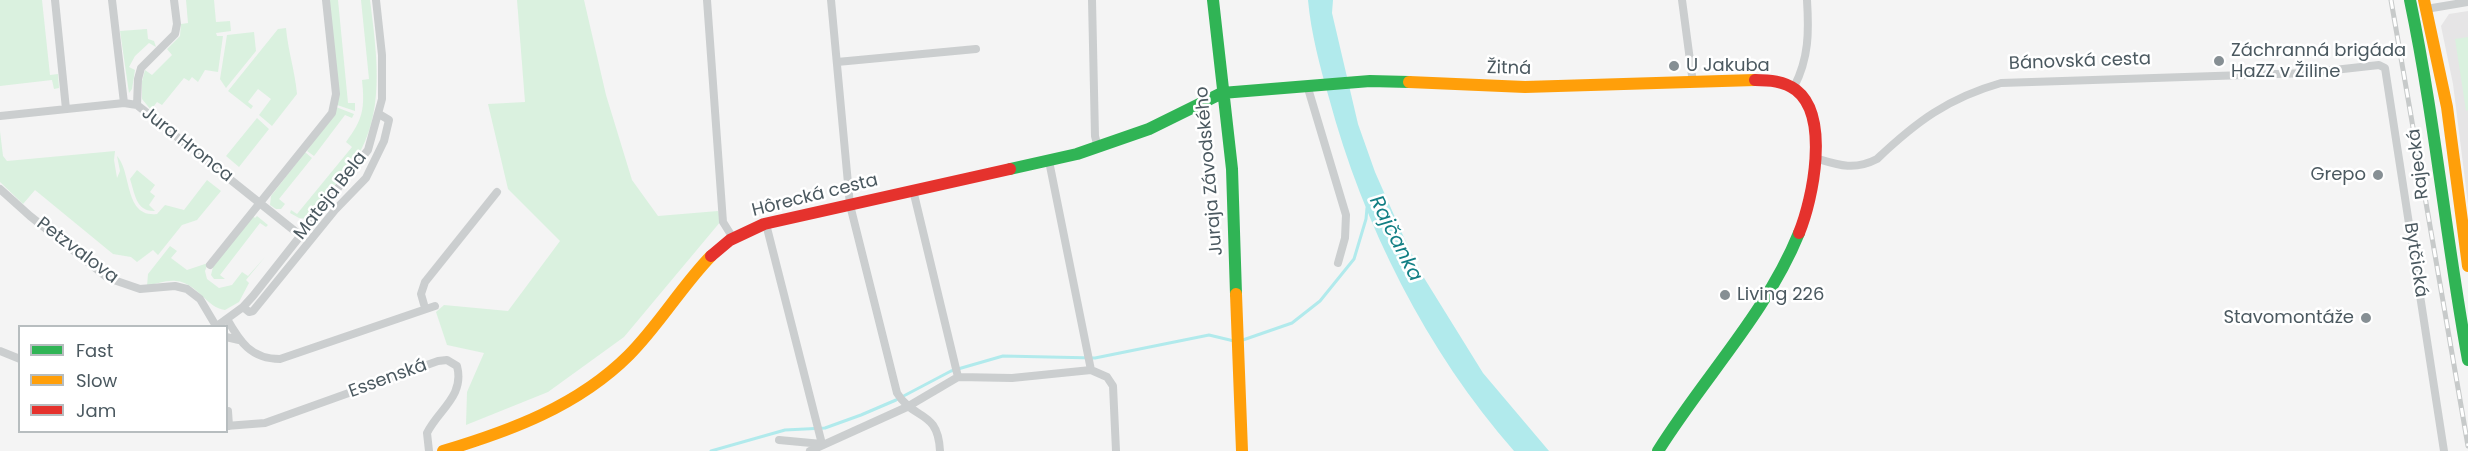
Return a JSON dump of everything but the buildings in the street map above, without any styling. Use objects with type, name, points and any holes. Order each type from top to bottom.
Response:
[{"type":"street","points":[[55,0],[66,109]]},
{"type":"street","points":[[112,0],[124,103]]},
{"type":"street","points":[[137,105],[138,79],[141,68],[175,34],[177,24],[174,0]]},
{"type":"street","points":[[210,266],[332,113],[336,94],[326,0]]},
{"type":"street","name":"Mateja Bela","points":[[219,325],[243,307],[363,159],[371,141],[381,99],[382,55],[376,0]]},
{"type":"street","points":[[706,0],[723,222],[733,238]]},
{"type":"street","points":[[831,0],[850,205],[902,400],[925,416],[939,433],[940,451]]},
{"type":"street","points":[[1092,0],[1095,136],[1098,148]]},
{"type":"street","name":"Juraja Závodského","points":[[1213,0],[1232,169],[1242,451]]},
{"type":"street","points":[[1682,0],[1693,82]]},
{"type":"street","points":[[1658,451],[1675,423],[1750,324],[1785,266],[1804,222],[1815,158],[1815,135],[1809,108],[1794,87],[1801,74],[1807,50],[1807,0]]},
{"type":"street","name":"Rajecká","points":[[2410,0],[2426,76],[2448,245],[2468,360]]},
{"type":"street","points":[[2425,4],[2468,2]]},
{"type":"street","name":"Rajecká","points":[[2425,4],[2447,107],[2468,266]]},
{"type":"street","points":[[837,62],[976,49]]},
{"type":"street","name":"Bánovská cesta","points":[[1815,158],[1849,167],[1867,164],[1876,159],[1923,118],[1944,105],[1977,90],[2001,83],[2307,73],[2379,65],[2385,68]]},
{"type":"street","name":"Bytčická","points":[[2385,68],[2444,451]]},
{"type":"street","name":"Žitná","points":[[1222,93],[1360,82],[1525,87],[1770,80],[1794,87]]},
{"type":"street","points":[[1311,85],[1346,215],[1346,238],[1338,263]]},
{"type":"street","name":"Hôrecká cesta","points":[[443,451],[474,442],[543,414],[571,400],[597,382],[628,356],[705,262],[733,238],[766,224],[1098,148],[1149,129],[1198,107],[1222,93]]},
{"type":"street","name":"Jura Hronca","points":[[0,116],[124,103],[137,105],[301,236]]},
{"type":"street","points":[[243,307],[249,312],[253,311],[327,221],[366,178],[376,159],[389,120],[379,114]]},
{"type":"street","points":[[1049,160],[1090,361],[1113,386],[1116,451]]},
{"type":"street","name":"Petzvalova","points":[[0,189],[108,278],[134,288],[175,286],[187,289],[200,298],[215,325]]},
{"type":"street","points":[[913,190],[957,372]]},
{"type":"street","points":[[426,308],[421,294],[425,282],[496,192]]},
{"type":"street","points":[[318,214],[327,221]]},
{"type":"street","points":[[766,224],[822,444]]},
{"type":"street","points":[[227,319],[239,340],[261,357],[280,359],[435,306]]},
{"type":"street","points":[[228,337],[239,340]]},
{"type":"street","points":[[0,351],[18,358]]},
{"type":"street","name":"Essenská","points":[[228,426],[266,423],[438,361],[447,360],[457,366],[458,371],[454,396],[427,433],[429,451]]},
{"type":"street","points":[[810,451],[957,372],[1012,378],[1090,361]]},
{"type":"street","points":[[228,411],[228,426]]},
{"type":"street","points":[[779,440],[822,444]]},
{"type":"shaded area","points":[[2468,11],[2468,204],[2453,84],[2441,26],[2449,14]]},
{"type":"green space","points":[[0,0],[42,0],[50,75],[58,74],[59,88],[54,89],[52,80],[0,86]]},
{"type":"green space","points":[[186,0],[214,0],[216,22],[230,21],[231,31],[216,33],[217,36],[223,36],[218,72],[205,70],[198,82],[192,77],[189,81],[184,78],[162,105],[157,102],[151,110],[142,99],[142,81],[145,70],[152,75],[172,55],[167,49],[180,36],[181,24],[188,23]]},
{"type":"green space","points":[[329,0],[338,0],[348,103],[355,103],[355,111],[337,105]]},
{"type":"green space","points":[[361,0],[370,0],[376,57],[376,95],[369,133],[361,150],[336,185],[307,219],[299,218],[290,213],[291,210],[297,214],[352,147],[346,142],[356,127],[361,113],[362,80],[369,79]]},
{"type":"green space","points":[[517,0],[584,0],[606,95],[632,180],[658,216],[718,211],[721,221],[624,337],[548,392],[466,425],[467,392],[484,353],[447,345],[436,312],[444,305],[508,311],[560,241],[508,189],[488,104],[525,102]]},
{"type":"green space","points":[[286,28],[297,94],[272,126],[259,115],[271,99],[258,89],[248,102],[253,106],[251,109],[228,91],[278,29]]},
{"type":"green space","points":[[147,29],[148,39],[154,41],[156,47],[149,43],[135,56],[129,67],[135,70],[132,89],[129,93],[120,31]]},
{"type":"green space","points":[[254,32],[256,51],[226,88],[220,79],[227,35]]},
{"type":"green space","points":[[2468,37],[2468,110],[2466,111],[2455,39]]},
{"type":"green space","points":[[336,107],[354,114],[352,118],[345,115],[314,156],[307,151]]},
{"type":"green space","points":[[257,118],[269,129],[239,167],[226,156]]},
{"type":"green space","points":[[0,131],[3,156],[7,161],[115,151],[117,178],[120,171],[117,156],[122,163],[134,202],[146,213],[157,214],[165,205],[184,210],[207,180],[221,191],[197,220],[182,225],[158,255],[153,250],[137,262],[131,257],[113,254],[35,190],[23,204],[0,182]]},
{"type":"green space","points":[[305,152],[312,158],[279,199],[285,204],[281,209],[276,209],[270,205],[271,196]]},
{"type":"green space","points":[[137,170],[155,185],[150,192],[155,196],[149,205],[155,211],[144,209],[137,201],[130,179]]},
{"type":"green space","points":[[253,216],[255,218],[257,216],[268,225],[266,227],[260,223],[220,275],[225,279],[214,279],[211,275],[213,267]]},
{"type":"green space","points":[[170,246],[177,251],[171,258],[187,270],[208,263],[205,271],[207,279],[219,288],[232,285],[242,272],[248,276],[265,257],[246,280],[249,283],[239,302],[225,310],[218,308],[184,283],[169,281],[147,286],[148,274]]},
{"type":"water","name":"Rajčanka","points":[[1308,0],[1333,0],[1332,13],[1358,124],[1375,172],[1421,273],[1483,373],[1549,451],[1514,451],[1482,413],[1453,372],[1402,285],[1360,193],[1343,146],[1319,62]]},
{"type":"waterway","name":"Rajčanka","points":[[1240,341],[1292,323],[1320,301],[1354,259],[1367,208]]},
{"type":"waterway","points":[[711,451],[785,430],[825,428],[896,400],[951,371],[1003,356],[1095,358],[1209,335],[1234,341]]},
{"type":"railway","points":[[2391,0],[2468,446]]},
{"type":"traffic: fast","points":[[1213,0],[1232,169],[1236,294]]},
{"type":"traffic: fast","points":[[2410,0],[2427,90],[2468,360]]},
{"type":"traffic: fast","points":[[1010,169],[1077,154],[1149,129],[1222,93],[1370,81],[1409,82]]},
{"type":"traffic: fast","points":[[1658,451],[1770,291],[1799,233]]},
{"type":"traffic: slow","points":[[2424,0],[2447,107],[2468,266]]},
{"type":"traffic: slow","points":[[1409,82],[1525,87],[1755,80]]},
{"type":"traffic: slow","points":[[443,451],[493,435],[542,415],[588,389],[629,355],[711,256]]},
{"type":"traffic: slow","points":[[1236,294],[1242,451]]},
{"type":"traffic: jam","points":[[1755,80],[1781,83],[1796,90],[1806,102],[1813,119],[1816,158],[1809,200],[1799,233]]},
{"type":"traffic: jam","points":[[711,256],[730,240],[764,224],[1010,169]]},
{"type":"place","name":"Záchranná brigáda HaZZ v Žiline","points":[[2219,61]]},
{"type":"place","name":"U Jakuba","points":[[1674,66]]},
{"type":"place","name":"Grepo","points":[[2378,175]]},
{"type":"place","name":"Living 226","points":[[1725,295]]},
{"type":"place","name":"Stavomontáže","points":[[2366,318]]}]
